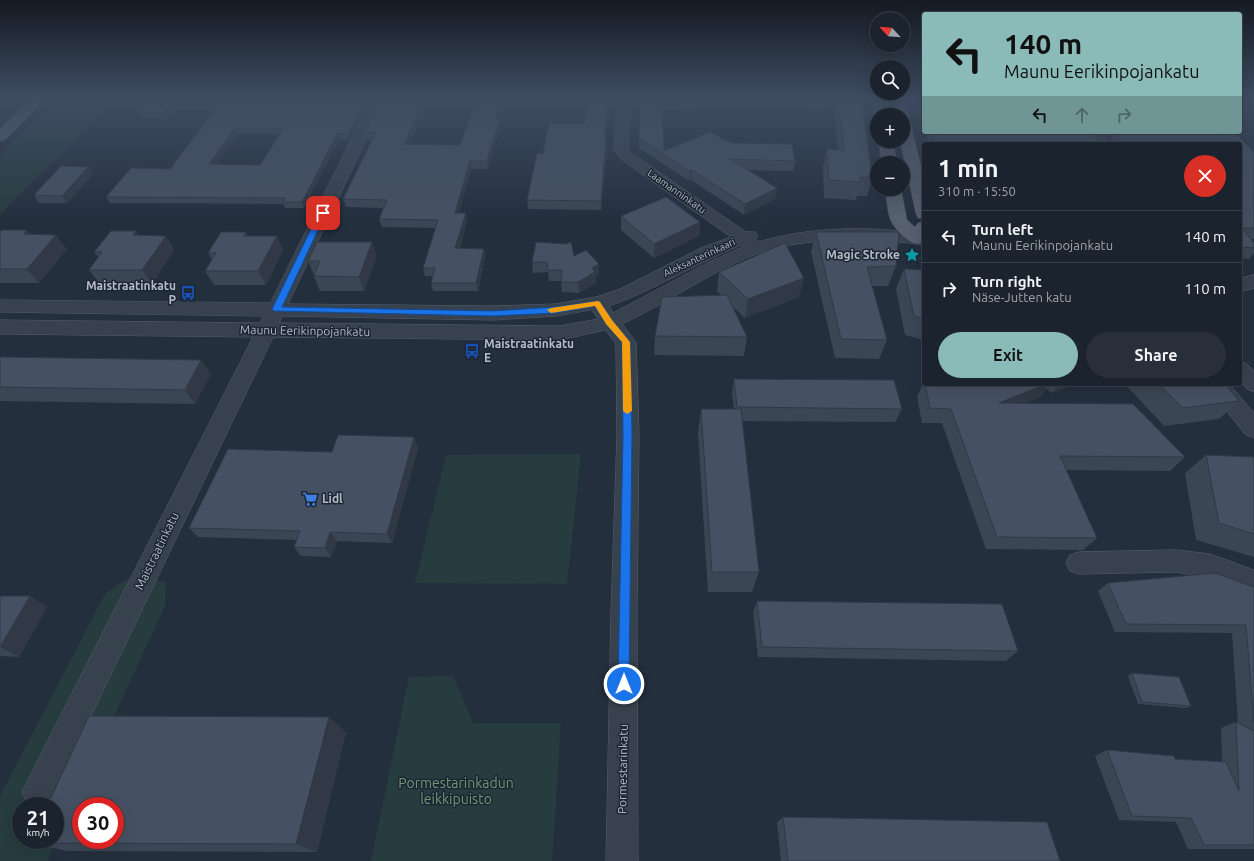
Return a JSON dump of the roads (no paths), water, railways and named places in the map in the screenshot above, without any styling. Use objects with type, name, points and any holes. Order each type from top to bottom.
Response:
[{"type":"main road","points":[[909,148],[922,205]]},
{"type":"main road","points":[[894,196],[899,221],[922,232]]},
{"type":"street","name":"Maistraatinkatu","points":[[38,792],[359,138]]},
{"type":"street","name":"Laamanninkatu","points":[[621,138],[621,149],[626,156],[749,243]]},
{"type":"street","name":"Aleksanterinkaari","points":[[603,313],[664,295],[731,258],[749,243],[798,225],[832,221],[899,221]]},
{"type":"street","name":"Aleksanterinkaari","points":[[749,243],[830,234],[922,232]]},
{"type":"street","points":[[1242,285],[1254,281]]},
{"type":"street","name":"Maunu Eerikinpojankatu","points":[[0,306],[493,313],[556,310],[603,313]]},
{"type":"street","name":"Maunu Eerikinpojankatu","points":[[0,327],[555,333],[585,329],[603,313]]},
{"type":"street","name":"Pormestarinkatu","points":[[603,313],[626,342],[628,435],[624,612],[622,861]]},
{"type":"street","points":[[1242,372],[1254,384]]},
{"type":"street","points":[[1218,386],[1254,428]]},
{"type":"street","points":[[1079,563],[1176,561],[1210,566],[1254,582]]},
{"type":"place","name":"Magic Stroke","points":[[912,255]]},
{"type":"place","name":"Maistraatinkatu P","points":[[188,293]]},
{"type":"place","name":"Maistraatinkatu E","points":[[472,351]]},
{"type":"place","name":"Lidl","points":[[310,499]]},
{"type":"park label","name":"Pormestarinkadun leikkipuisto","points":[[456,792]]}]
